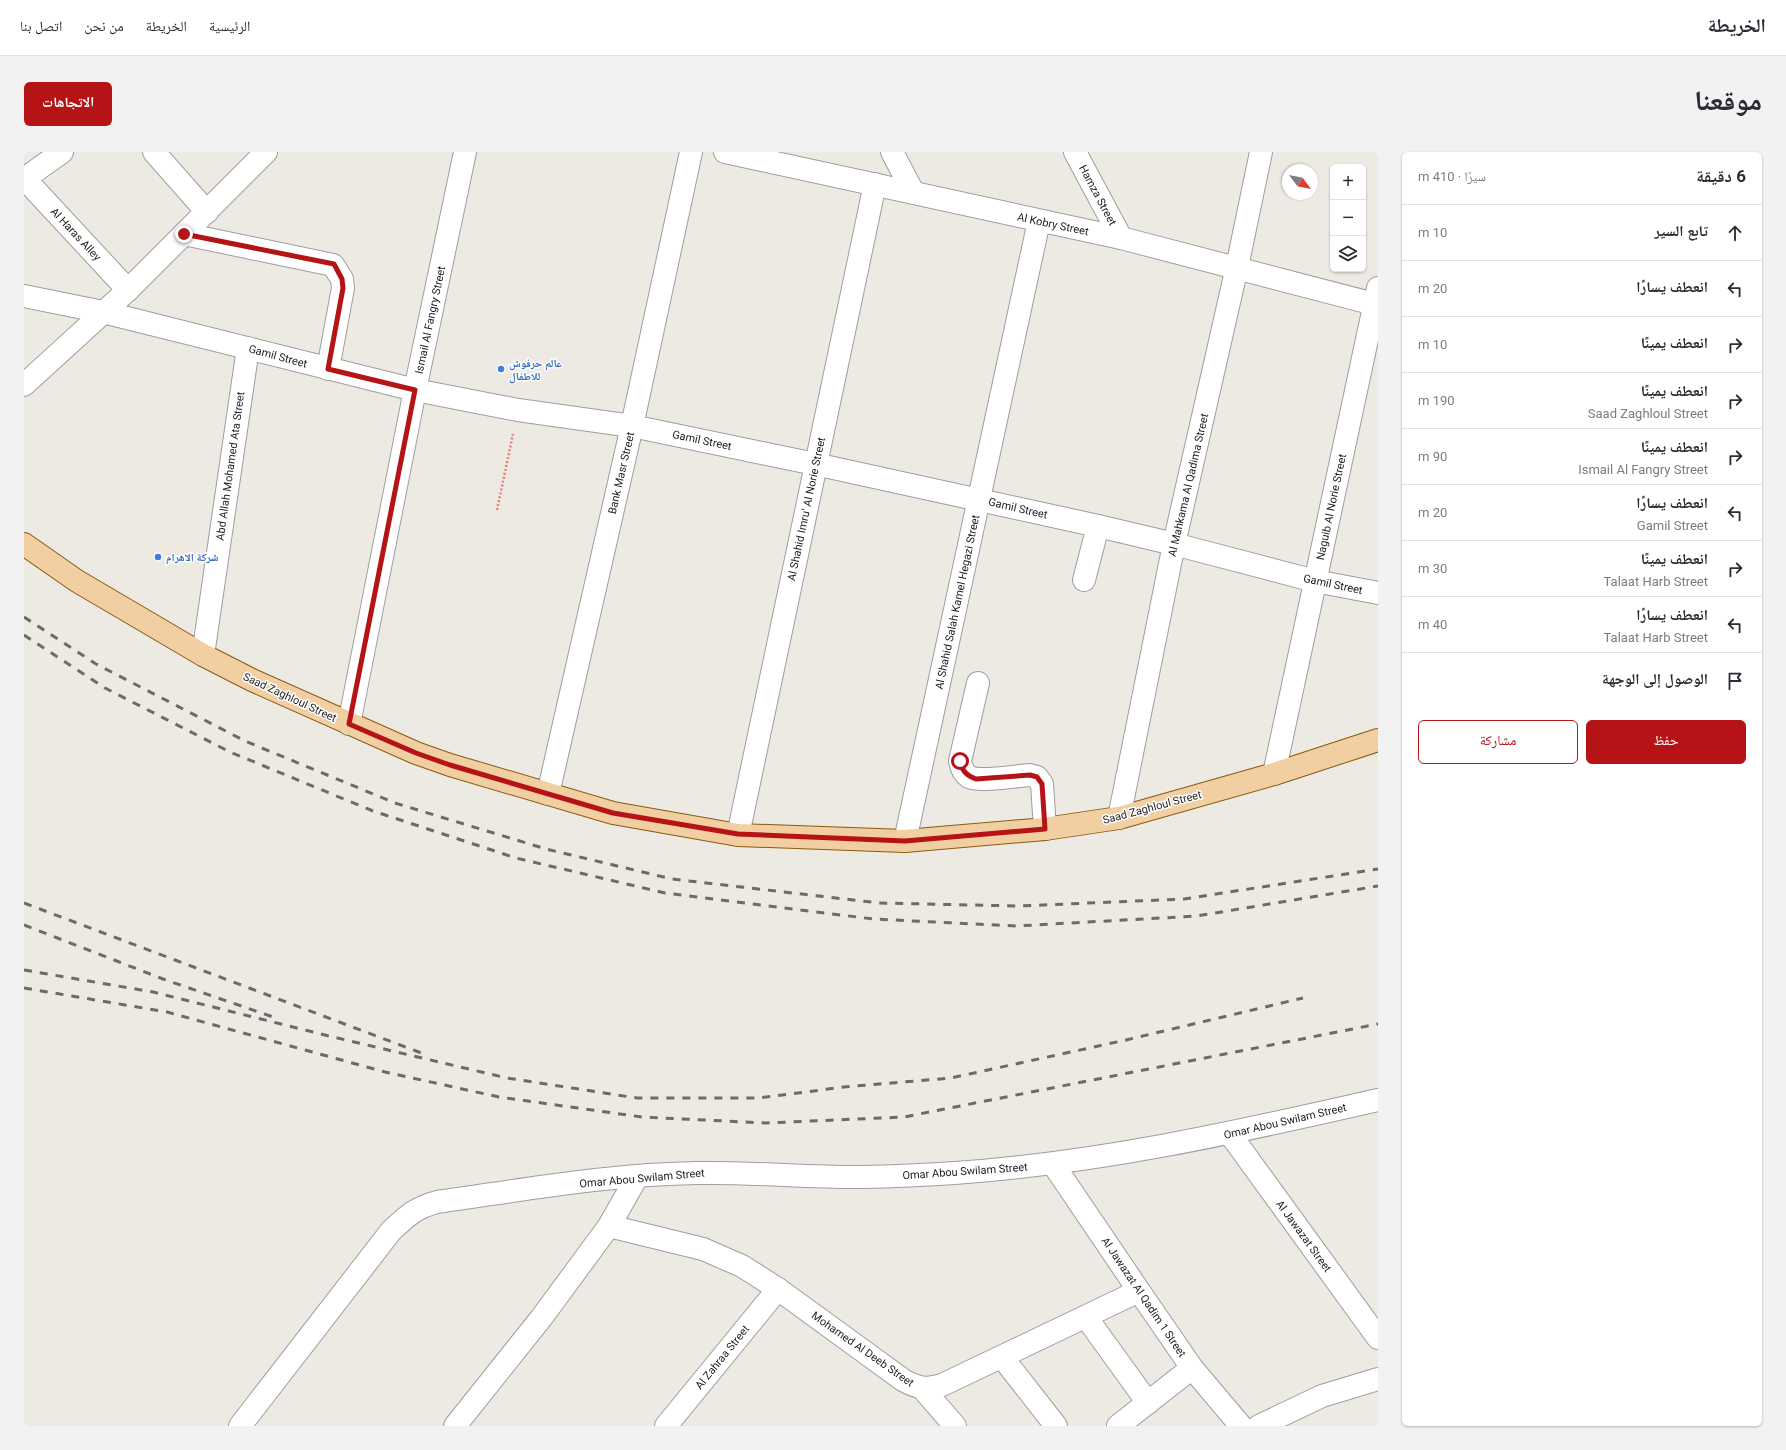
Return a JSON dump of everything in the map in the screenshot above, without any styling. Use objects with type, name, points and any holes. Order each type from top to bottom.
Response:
[{"type":"main road","name":"Saad Zaghloul Street","points":[[24,544],[78,581],[203,655],[252,680],[408,750],[450,765],[613,813],[738,834],[905,841],[1045,829],[1119,818],[1274,774],[1378,740]]},
{"type":"street","points":[[24,178],[62,152]]},
{"type":"street","points":[[154,152],[207,212]]},
{"type":"street","points":[[24,385],[128,290],[266,152]]},
{"type":"street","name":"Ismail Al Fangry Street","points":[[349,724],[415,390],[465,152]]},
{"type":"street","name":"Bank Masr Street","points":[[548,794],[632,426],[691,152]]},
{"type":"street","name":"Al Kobry Street","points":[[725,152],[1120,238],[1377,299]]},
{"type":"street","points":[[892,152],[912,192]]},
{"type":"street","name":"Hamza Street","points":[[1076,152],[1120,238]]},
{"type":"street","name":"Al Mahkama Al Qadima Street","points":[[1119,818],[1174,544],[1237,267],[1261,152]]},
{"type":"street","name":"Al Haras Alley","points":[[24,178],[128,290]]},
{"type":"street","name":"Al Shahid Imru' Al Norie Street","points":[[738,834],[875,184]]},
{"type":"street","name":"Al Shahid Salah Kamel Hegazi Street","points":[[905,841],[1039,221]]},
{"type":"street","points":[[184,234],[334,264],[342,279],[343,288],[328,369]]},
{"type":"street","name":"Gamil Street","points":[[24,296],[103,312],[415,390],[518,410],[632,426],[816,464],[1098,526],[1174,544],[1315,581],[1378,593]]},
{"type":"street","name":"Naguib Al Norie Street","points":[[1274,774],[1377,299]]},
{"type":"street","name":"Abd Allah Mohamed Ata Street","points":[[203,655],[248,348]]},
{"type":"street","points":[[1084,580],[1098,526]]},
{"type":"street","points":[[978,683],[960,761],[962,769],[968,776],[976,779],[1030,775],[1037,777],[1042,784],[1045,829]]},
{"type":"street","name":"Omar Abou Swilam Street","points":[[240,1426],[391,1231],[408,1215],[421,1206],[437,1202],[547,1187],[637,1177],[698,1173],[857,1177],[956,1173],[1053,1164],[1142,1151],[1230,1134],[1378,1100]]},
{"type":"street","name":"Al Jawazat Street","points":[[1230,1134],[1378,1338]]},
{"type":"street","name":"Al Jawazat Al Qadim 1 Street","points":[[1053,1164],[1192,1368],[1241,1426]]},
{"type":"street","points":[[455,1426],[542,1317],[609,1226],[637,1177]]},
{"type":"street","name":"Mohamed Al Deeb Street","points":[[609,1226],[703,1249],[742,1266],[778,1288],[903,1380],[922,1388],[942,1386],[1139,1291]]},
{"type":"street","name":"Al Zahraa Street","points":[[666,1426],[778,1288]]},
{"type":"street","points":[[1086,1317],[1148,1402]]},
{"type":"street","points":[[1002,1357],[1056,1426]]},
{"type":"street","points":[[1118,1426],[1192,1368]]},
{"type":"street","points":[[1259,1426],[1322,1396],[1378,1379]]},
{"type":"street","points":[[922,1388],[955,1426]]},
{"type":"path","points":[[498,510],[518,410]]},
{"type":"railway","points":[[24,617],[96,664],[245,741],[395,803],[546,849],[672,879],[879,903],[1019,906],[1184,899],[1378,869]]},
{"type":"railway","points":[[24,635],[105,688],[230,752],[373,811],[516,858],[665,893],[873,919],[1016,926],[1197,916],[1378,886]]},
{"type":"railway","points":[[24,903],[424,1054]]},
{"type":"railway","points":[[24,925],[163,979],[276,1018]]},
{"type":"railway","points":[[24,970],[153,992],[333,1037],[507,1078],[637,1098],[759,1098],[844,1087],[951,1078],[1126,1040],[1303,998]]},
{"type":"railway","points":[[24,988],[167,1012],[385,1072],[499,1097],[642,1117],[766,1123],[904,1117],[1378,1024]]},
{"type":"place","name":"عالم حرفوش للاطفال","points":[[501,369]]},
{"type":"place","name":"شركة الاهرام","points":[[158,557]]},
{"type":"route","points":[[184,234],[334,264],[342,279],[343,288],[328,369],[415,390],[349,724],[379,738],[450,765],[613,813],[738,834],[905,841],[1045,829],[1042,784],[1037,777],[1030,775],[976,779],[968,776],[962,769],[960,761]]}]
